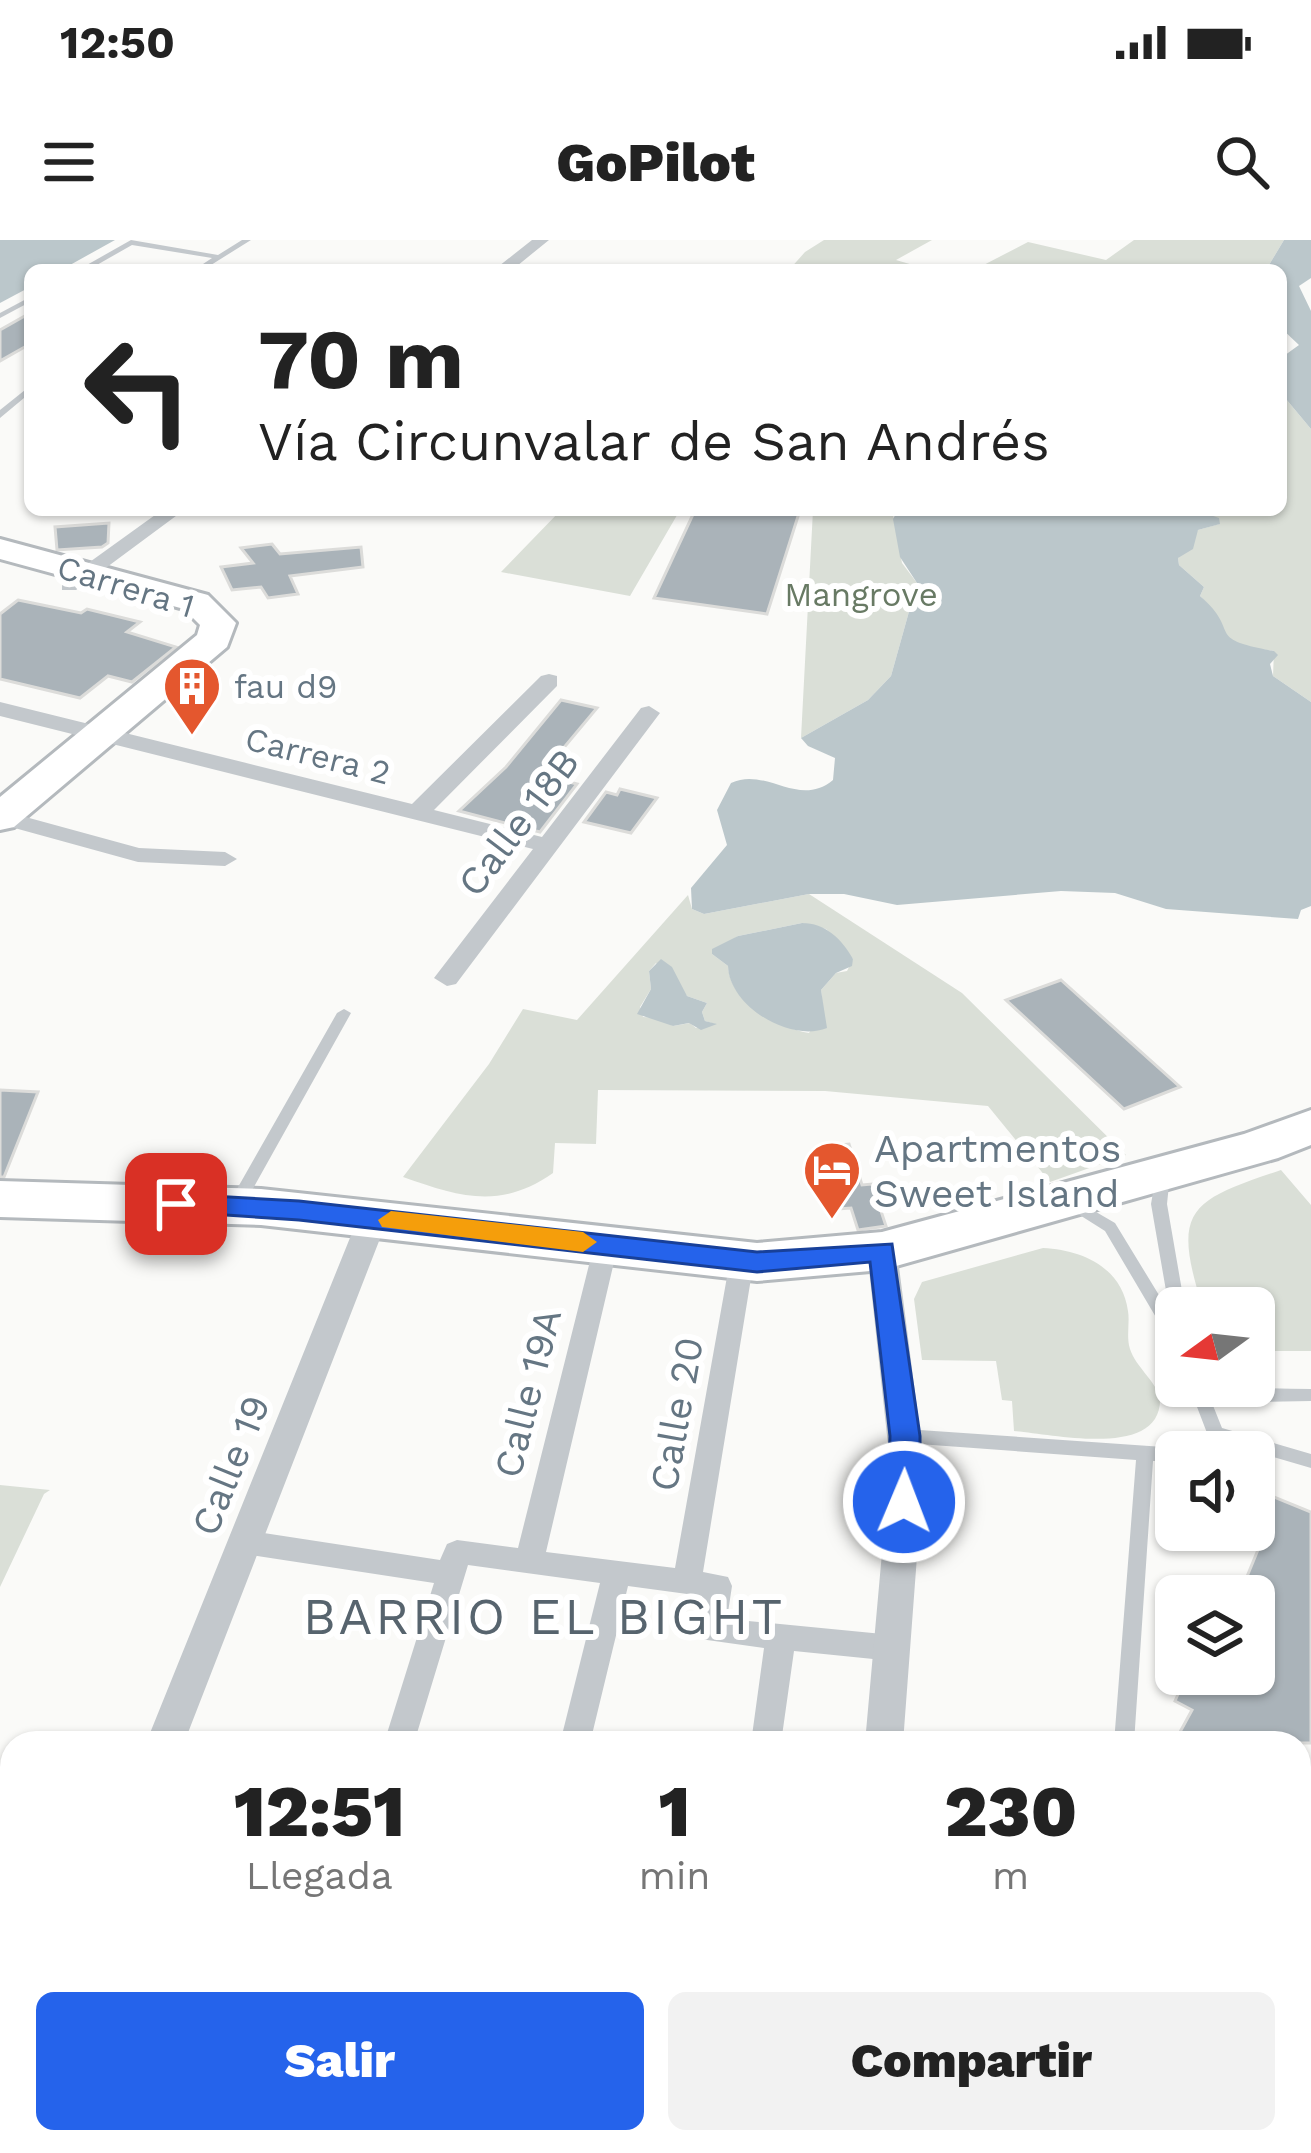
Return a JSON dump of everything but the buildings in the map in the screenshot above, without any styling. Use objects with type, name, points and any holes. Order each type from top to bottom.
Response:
[{"type":"highway","name":"Carrera 1","points":[[0,550],[201,626],[214,639],[100,735]]},
{"type":"highway","name":"Carrera 1","points":[[0,568],[78,580]]},
{"type":"highway","points":[[0,818],[100,735]]},
{"type":"highway","points":[[0,1199],[236,1206],[742,1260],[835,1258],[882,1251],[1070,1201],[1311,1126]]},
{"type":"street","points":[[510,264],[542,240]]},
{"type":"street","points":[[78,580],[166,516]]},
{"type":"street","points":[[417,814],[549,681]]},
{"type":"street","name":"Carrera 2","points":[[0,709],[550,847]]},
{"type":"street","name":"Calle 18B","points":[[447,978],[649,713]]},
{"type":"street","points":[[0,818],[138,855],[225,860]]},
{"type":"street","name":"Calle 19","points":[[170,1731],[374,1218]]},
{"type":"street","name":"Calle 19A","points":[[530,1562],[606,1245]]},
{"type":"street","points":[[882,1251],[905,1436],[885,1731]]},
{"type":"street","name":"Calle 20","points":[[687,1582],[742,1260]]},
{"type":"street","points":[[245,1542],[452,1574]]},
{"type":"street","points":[[403,1731],[457,1552],[718,1586],[710,1630],[893,1648]]},
{"type":"street","points":[[578,1731],[617,1573]]},
{"type":"street","points":[[768,1731],[781,1636]]},
{"type":"lane","points":[[208,264],[247,240]]},
{"type":"lane","points":[[93,264],[133,242],[219,257]]},
{"type":"lane","points":[[0,415],[24,394]]},
{"type":"lane","points":[[236,1206],[344,1013]]},
{"type":"lane","points":[[1163,1174],[1159,1204],[1174,1287]]},
{"type":"lane","points":[[1070,1201],[1110,1227],[1155,1302]]},
{"type":"lane","points":[[1275,1396],[1311,1395]]},
{"type":"lane","points":[[905,1436],[1155,1454]]},
{"type":"lane","points":[[1275,1450],[1311,1460]]},
{"type":"lane","points":[[1125,1731],[1145,1454]]},
{"type":"green space","points":[[824,240],[932,240],[896,260],[910,264],[794,264]]},
{"type":"green space","points":[[1134,240],[1284,240],[1270,264],[986,264],[1028,242],[1106,260]]},
{"type":"green space","points":[[1287,400],[1311,429],[1311,702],[1273,676],[1274,651],[1244,647],[1230,639],[1200,596],[1204,587],[1179,565],[1178,558],[1198,530],[1219,524],[1206,516],[1287,516]]},
{"type":"green space","points":[[555,516],[677,516],[630,596],[501,572]]},
{"type":"green space","name":"Mangrove","points":[[813,516],[893,516],[902,563],[917,583],[891,676],[868,700],[801,738]]},
{"type":"green space","points":[[809,894],[962,993],[1126,1155],[1050,1182],[988,1106],[825,1091],[598,1090],[596,1144],[555,1143],[553,1173],[534,1185],[480,1196],[403,1177],[489,1064],[523,1009],[577,1020],[688,895],[692,909],[704,914]],"holes":[[[802,923],[826,929],[853,959],[847,971],[836,973],[821,990],[823,1010],[809,1033],[757,1011],[737,992],[728,966],[712,954],[738,936]],[[656,963],[687,996],[707,1003],[702,1012],[705,1021],[715,1024],[673,1026],[660,1018],[643,1017],[640,1007],[651,989],[649,971]]]},
{"type":"green space","points":[[1281,1170],[1311,1205],[1311,1351],[1275,1351],[1275,1287],[1197,1287],[1189,1229],[1207,1201]]},
{"type":"green space","points":[[1043,1248],[1072,1252],[1098,1264],[1124,1296],[1130,1349],[1155,1388],[1156,1417],[1144,1429],[1103,1439],[1014,1431],[1012,1401],[1002,1400],[996,1361],[922,1360],[914,1299],[922,1282]]},
{"type":"green space","points":[[0,1485],[50,1490],[0,1587]]},
{"type":"shaded area","points":[[0,240],[115,240],[72,264],[24,264],[24,290],[0,303]]},
{"type":"shaded area","points":[[1284,240],[1311,240],[1311,278],[1299,286],[1311,311],[1311,429],[1287,400],[1287,354],[1299,345],[1287,334],[1287,264],[1270,264]]},
{"type":"shaded area","points":[[1219,518],[1220,524],[1198,530],[1193,549],[1178,558],[1179,565],[1204,587],[1200,596],[1213,608],[1230,638],[1274,651],[1278,655],[1270,664],[1273,676],[1311,702],[1311,906],[1301,910],[1298,919],[1166,909],[1115,893],[1061,891],[897,905],[844,894],[809,894],[704,914],[692,909],[691,888],[727,845],[717,810],[731,783],[757,779],[807,790],[833,780],[835,758],[801,738],[868,700],[891,676],[917,583],[900,557],[893,519]]},
{"type":"shaded area","points":[[802,923],[832,934],[853,959],[852,966],[836,973],[821,990],[827,1028],[812,1031],[764,1018],[739,995],[728,966],[712,954],[712,949],[738,936]]},
{"type":"shaded area","points":[[661,959],[672,967],[687,996],[707,1003],[702,1012],[705,1021],[717,1024],[701,1030],[689,1023],[673,1026],[637,1014],[651,989],[649,971]]},
{"type":"slow traffic","points":[[391,1220],[583,1242]]},
{"type":"place","name":"fau d9","points":[[192,737]]},
{"type":"place","name":"Apartmentos Sweet Island","points":[[832,1221]]},
{"type":"district","name":"BARRIO EL BIGHT","points":[[544,1616]]},
{"type":"route","points":[[176,1204],[299,1210],[757,1262],[882,1251],[905,1436],[904,1502]]}]
